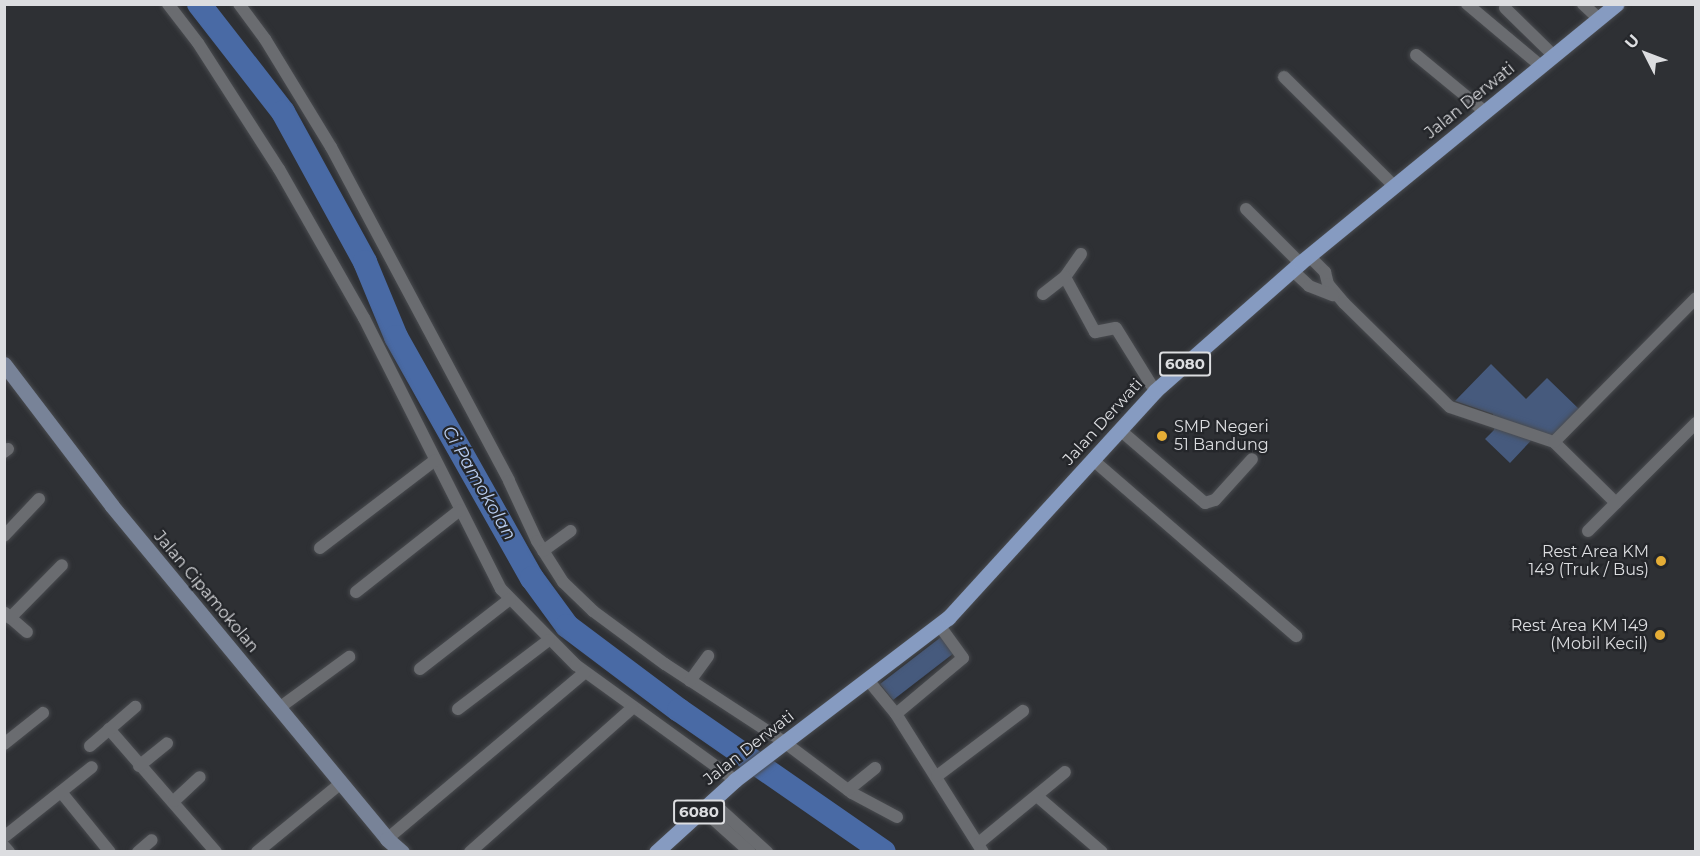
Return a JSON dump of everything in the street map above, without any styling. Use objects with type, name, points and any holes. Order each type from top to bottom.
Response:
[{"type":"main road","name":"Jalan Derwati","points":[[656,852],[739,777],[939,625],[1155,391],[1301,263],[1616,4]]},
{"type":"street","points":[[168,4],[198,43],[279,169],[364,318],[491,574],[510,599],[549,640],[585,672],[632,708],[739,777]]},
{"type":"street","points":[[239,4],[265,39],[331,147],[543,551],[563,582],[593,611],[690,681],[848,790],[897,817]]},
{"type":"street","points":[[1467,4],[1541,66]]},
{"type":"street","points":[[1583,4],[1599,19]]},
{"type":"street","points":[[1505,8],[1554,56]]},
{"type":"street","points":[[1416,55],[1484,111]]},
{"type":"street","points":[[1284,77],[1395,187]]},
{"type":"street","points":[[1246,209],[1301,263],[1325,272],[1328,284],[1344,303],[1450,407],[1554,442],[1616,503]]},
{"type":"street","points":[[1043,294],[1074,269],[1081,254]]},
{"type":"street","points":[[1301,263],[1309,286],[1323,289],[1344,303]]},
{"type":"street","points":[[1065,277],[1095,332],[1116,328],[1155,391]]},
{"type":"street","points":[[1554,442],[1695,298]]},
{"type":"street","name":"Jalan Cipamokolan","points":[[4,364],[112,506],[387,839],[402,852]]},
{"type":"street","points":[[1588,531],[1695,423]]},
{"type":"street","points":[[1120,430],[1205,503],[1215,500],[1252,459]]},
{"type":"street","points":[[320,548],[435,460]]},
{"type":"street","points":[[1093,460],[1296,636]]},
{"type":"street","points":[[4,536],[39,499]]},
{"type":"street","points":[[356,592],[460,510]]},
{"type":"street","points":[[543,551],[571,531]]},
{"type":"street","points":[[27,632],[8,615],[62,565]]},
{"type":"street","points":[[420,669],[510,599]]},
{"type":"street","points":[[897,714],[963,658],[939,625]]},
{"type":"street","points":[[458,709],[549,640]]},
{"type":"street","points":[[690,681],[708,656]]},
{"type":"street","points":[[279,708],[349,657]]},
{"type":"street","points":[[387,839],[585,672]]},
{"type":"street","points":[[868,680],[897,714],[982,847],[1065,772]]},
{"type":"street","points":[[90,746],[135,707]]},
{"type":"street","points":[[470,852],[632,708]]},
{"type":"street","points":[[937,776],[1023,711]]},
{"type":"street","points":[[4,744],[43,713]]},
{"type":"street","points":[[109,729],[216,852]]},
{"type":"street","points":[[139,766],[168,742]]},
{"type":"street","points":[[4,837],[92,767]]},
{"type":"street","points":[[848,790],[875,768]]},
{"type":"street","points":[[174,801],[200,777]]},
{"type":"street","points":[[257,852],[341,783]]},
{"type":"street","points":[[61,792],[110,852]]},
{"type":"street","points":[[1038,797],[1102,852]]},
{"type":"street","points":[[707,805],[750,852]]},
{"type":"street","points":[[707,805],[767,852]]},
{"type":"street","points":[[138,852],[152,840]]},
{"type":"street","points":[[4,846],[9,852]]},
{"type":"shaded area","points":[[1491,364],[1526,399],[1547,378],[1579,409],[1553,436],[1539,432],[1510,463],[1485,439],[1494,430],[1493,414],[1455,401]]},
{"type":"shaded area","points":[[941,637],[954,653],[893,700],[880,684]]},
{"type":"waterway","name":"Ci Pamokolan","points":[[199,4],[283,112],[365,262],[396,337],[532,578],[567,626],[679,710],[884,852]]},
{"type":"place","name":"SMP Negeri 51 Bandung","points":[[1162,436]]},
{"type":"place","name":"Rest Area KM 149 (Truk / Bus)","points":[[1661,561]]},
{"type":"place","name":"Rest Area KM 149 (Mobil Kecil)","points":[[1660,635]]}]
